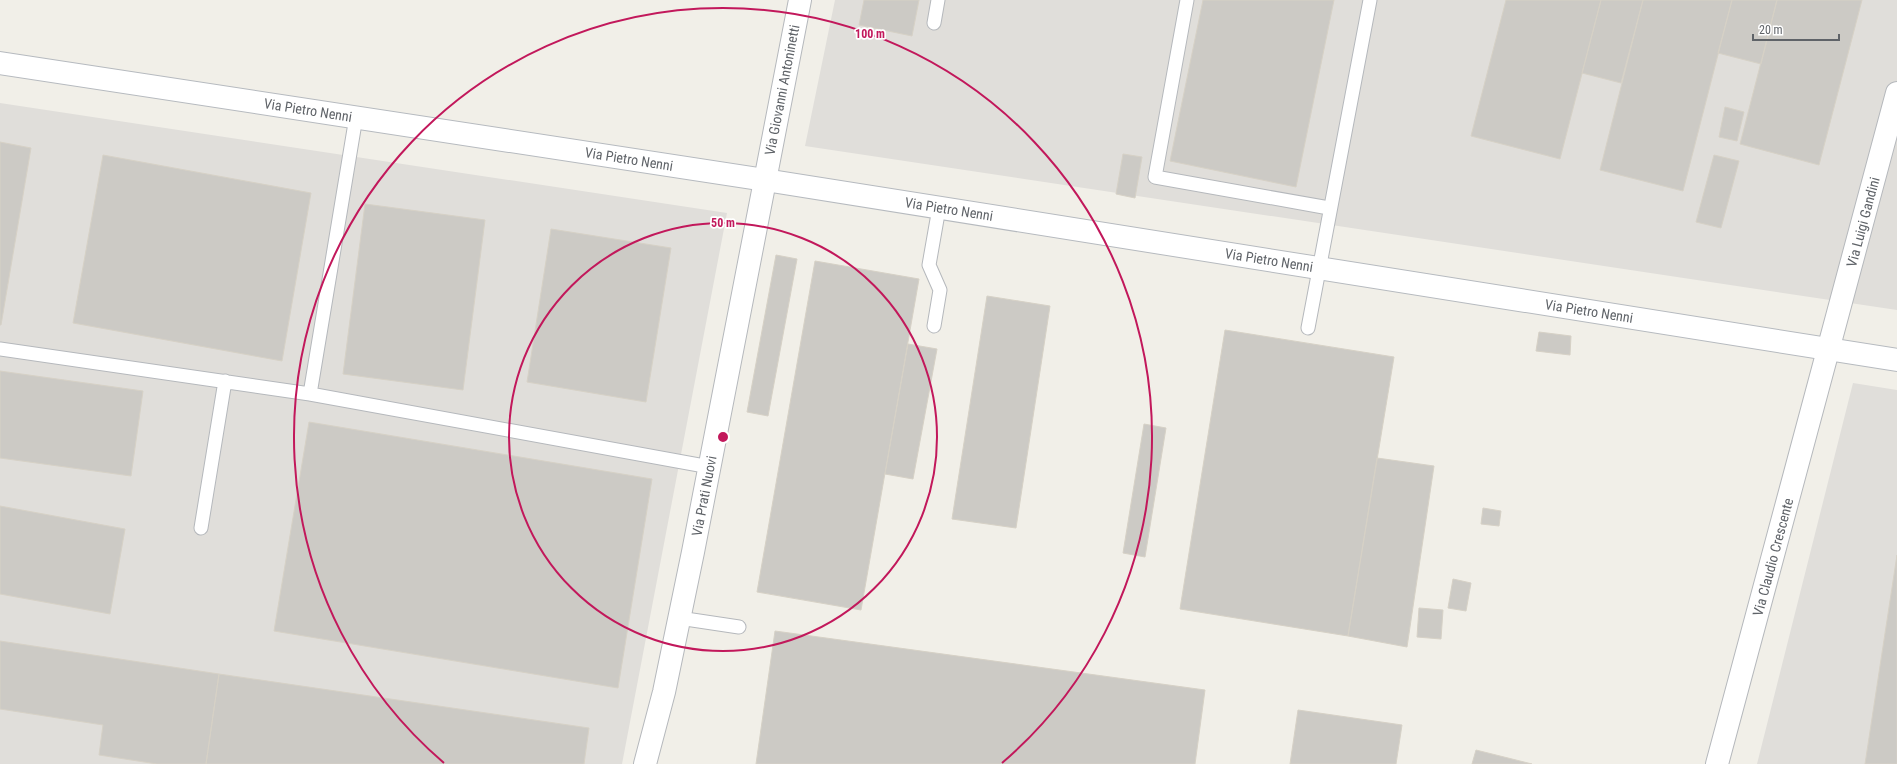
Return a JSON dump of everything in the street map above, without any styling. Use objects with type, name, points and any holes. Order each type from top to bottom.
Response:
[{"type":"street","name":"Via Giovanni Antoninetti","points":[[765,180],[800,0]]},
{"type":"street","name":"Via Pietro Nenni","points":[[0,63],[765,180],[1897,360]]},
{"type":"street","name":"Via Luigi Gandini","points":[[1828,350],[1888,165],[1897,93]]},
{"type":"street","name":"Via Prati Nuovi","points":[[645,764],[664,692],[710,467],[765,180]]},
{"type":"street","name":"Via Claudio Crescente","points":[[1717,764],[1828,350]]},
{"type":"lane","points":[[934,23],[938,0]]},
{"type":"lane","points":[[1187,0],[1155,177],[1329,208]]},
{"type":"lane","points":[[1308,328],[1329,208],[1370,0]]},
{"type":"lane","points":[[310,394],[356,117]]},
{"type":"lane","points":[[934,326],[940,290],[929,265],[939,208]]},
{"type":"lane","points":[[0,349],[310,394],[710,467]]},
{"type":"lane","points":[[200,528],[225,381]]},
{"type":"lane","points":[[679,618],[739,627]]},
{"type":"shaded area","points":[[835,0],[1897,0],[1897,310],[805,146]]},
{"type":"shaded area","points":[[0,103],[727,213],[622,764],[0,764]]},
{"type":"shaded area","points":[[1853,383],[1897,390],[1897,764],[1757,764]]},
{"type":"building","points":[[864,0],[919,0],[912,36],[859,25]]},
{"type":"building","points":[[1203,0],[1334,0],[1296,187],[1170,161]]},
{"type":"building","points":[[1506,0],[1601,0],[1560,159],[1471,136]]},
{"type":"building","points":[[1601,0],[1643,0],[1621,83],[1582,73]]},
{"type":"building","points":[[1643,0],[1732,0],[1683,191],[1600,170]]},
{"type":"building","points":[[1732,0],[1777,0],[1761,64],[1718,53]]},
{"type":"building","points":[[1777,0],[1862,0],[1819,165],[1740,144]]},
{"type":"building","points":[[1725,107],[1744,112],[1737,141],[1719,137]]},
{"type":"building","points":[[0,142],[31,148],[1,325],[0,325]]},
{"type":"building","points":[[1123,154],[1142,157],[1135,198],[1116,194]]},
{"type":"building","points":[[103,155],[311,193],[282,361],[73,323]]},
{"type":"building","points":[[1714,155],[1739,161],[1721,228],[1696,222]]},
{"type":"building","points":[[365,204],[485,220],[463,390],[343,374]]},
{"type":"building","points":[[551,229],[671,248],[646,402],[527,382]]},
{"type":"building","points":[[776,255],[797,259],[768,416],[747,412]]},
{"type":"building","points":[[815,261],[919,279],[861,610],[757,592]]},
{"type":"building","points":[[987,296],[1050,306],[1016,528],[952,519]]},
{"type":"building","points":[[1225,330],[1394,357],[1348,636],[1180,609]]},
{"type":"building","points":[[1539,332],[1571,336],[1570,355],[1536,351]]},
{"type":"building","points":[[908,344],[937,349],[913,479],[885,474]]},
{"type":"building","points":[[0,371],[143,391],[131,476],[0,458]]},
{"type":"building","points":[[309,422],[652,479],[618,688],[274,631]]},
{"type":"building","points":[[1144,424],[1166,428],[1145,557],[1123,553]]},
{"type":"building","points":[[1377,458],[1434,466],[1407,647],[1348,636]]},
{"type":"building","points":[[0,506],[125,529],[110,614],[0,594]]},
{"type":"building","points":[[1483,508],[1501,511],[1499,526],[1481,524]]},
{"type":"building","points":[[1897,555],[1897,764],[1865,764]]},
{"type":"building","points":[[1453,579],[1471,583],[1466,611],[1448,608]]},
{"type":"building","points":[[1419,608],[1443,610],[1441,639],[1417,637]]},
{"type":"building","points":[[775,631],[1205,690],[1195,764],[756,764]]},
{"type":"building","points":[[0,641],[219,674],[206,764],[157,764],[99,755],[103,725],[0,709]]},
{"type":"building","points":[[219,674],[589,728],[584,764],[206,764]]},
{"type":"building","points":[[1298,710],[1402,725],[1396,764],[1290,764]]},
{"type":"building","points":[[1476,750],[1532,764],[1472,764]]}]
